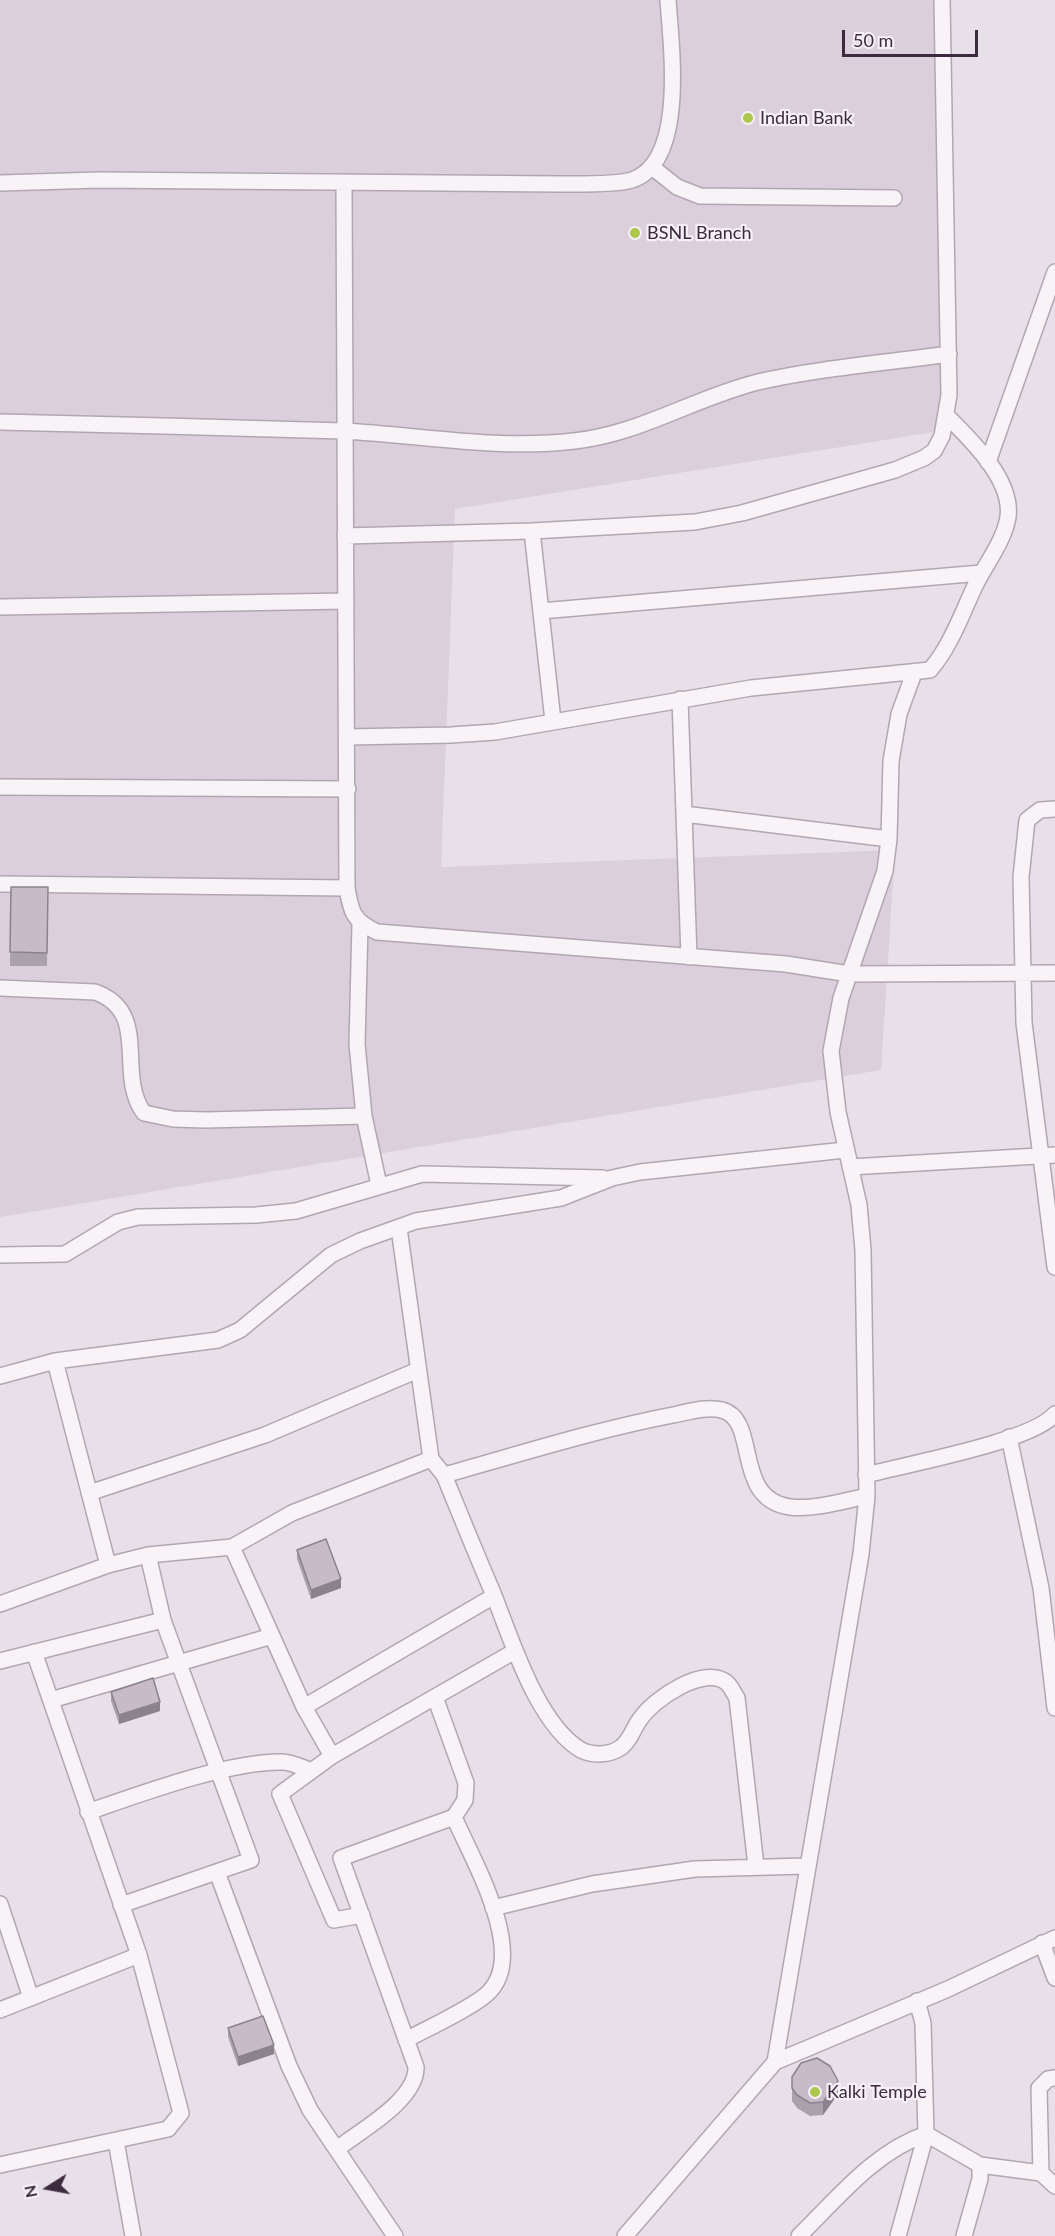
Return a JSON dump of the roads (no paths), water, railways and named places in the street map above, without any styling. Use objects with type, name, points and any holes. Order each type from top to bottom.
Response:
[{"type":"street","points":[[0,183],[579,183],[632,180],[652,167],[663,148],[670,112],[672,63],[668,0]]},
{"type":"street","points":[[345,536],[532,531],[695,522],[742,513],[895,470],[924,458],[934,451],[948,417],[949,354],[942,0]]},
{"type":"street","points":[[652,167],[677,187],[700,196],[894,198]]},
{"type":"street","points":[[344,182],[347,888],[351,910],[360,924],[377,932],[786,964],[849,974],[1055,973]]},
{"type":"street","points":[[988,462],[1055,272]]},
{"type":"street","points":[[0,422],[344,431],[536,444],[575,441],[643,426],[757,383],[949,354]]},
{"type":"street","points":[[347,738],[495,732],[751,688],[930,670],[939,660],[1000,538],[1008,517],[1006,497],[988,462],[948,417]]},
{"type":"street","points":[[532,531],[553,721]]},
{"type":"street","points":[[541,611],[981,573]]},
{"type":"street","points":[[0,607],[346,601]]},
{"type":"street","points":[[775,2062],[806,1866],[860,1565],[867,1496],[863,1250],[859,1205],[845,1150],[833,1080],[831,1051],[849,974],[885,871],[889,839],[891,761],[899,714],[914,673]]},
{"type":"street","points":[[680,699],[690,957]]},
{"type":"street","points":[[0,787],[348,789]]},
{"type":"street","points":[[1055,809],[1032,813],[1025,829],[1021,877],[1022,972],[1027,1046],[1048,1155],[1055,1267]]},
{"type":"street","points":[[684,814],[889,839]]},
{"type":"street","points":[[0,884],[347,888]]},
{"type":"street","points":[[360,924],[357,1044],[364,1116],[379,1185]]},
{"type":"street","points":[[0,988],[95,992],[110,997],[125,1016],[130,1035],[132,1089],[136,1102],[144,1113],[173,1119],[206,1120],[364,1116]]},
{"type":"street","points":[[0,1376],[55,1361],[218,1340],[240,1330],[331,1255],[360,1241],[432,1218],[561,1198],[612,1178],[640,1172],[845,1150]]},
{"type":"street","points":[[850,1167],[1048,1155]]},
{"type":"street","points":[[0,1255],[65,1254],[118,1222],[138,1217],[256,1215],[296,1211],[422,1174],[612,1178]]},
{"type":"street","points":[[399,1228],[431,1459],[444,1475],[515,1651],[541,1705],[568,1740],[583,1751],[607,1754],[623,1747],[641,1717],[665,1694],[710,1677],[727,1682],[738,1698],[756,1866]]},
{"type":"street","points":[[55,1361],[108,1565]]},
{"type":"street","points":[[89,1493],[265,1435],[418,1370]]},
{"type":"street","points":[[444,1475],[635,1422],[701,1410],[722,1410],[733,1416],[742,1434],[755,1484],[768,1500],[791,1507],[867,1496]]},
{"type":"street","points":[[866,1475],[1009,1437],[1047,1423],[1055,1414]]},
{"type":"street","points":[[1009,1437],[1048,1598],[1055,1708]]},
{"type":"street","points":[[0,1604],[108,1565],[148,1555],[232,1547],[292,1513],[431,1459]]},
{"type":"street","points":[[232,1547],[304,1707],[332,1756]]},
{"type":"street","points":[[121,1905],[251,1860],[163,1620],[148,1555]]},
{"type":"street","points":[[304,1707],[494,1596]]},
{"type":"street","points":[[0,1661],[163,1620]]},
{"type":"street","points":[[51,1700],[272,1636]]},
{"type":"street","points":[[362,1915],[334,1920],[280,1794],[309,1770],[332,1756],[515,1651]]},
{"type":"street","points":[[0,2165],[168,2129],[181,2113],[139,1955],[34,1652]]},
{"type":"street","points":[[336,2149],[405,2096],[416,2077],[416,2067],[341,1858],[454,1817],[465,1800],[466,1783],[435,1697]]},
{"type":"street","points":[[88,1812],[220,1772],[285,1762],[309,1770]]},
{"type":"street","points":[[406,2040],[489,1993],[502,1969],[504,1947],[493,1908],[454,1817]]},
{"type":"street","points":[[493,1908],[592,1884],[695,1869],[806,1866]]},
{"type":"street","points":[[217,1872],[289,2066],[310,2109],[395,2236]]},
{"type":"street","points":[[0,1904],[31,1998]]},
{"type":"street","points":[[625,2236],[775,2062],[948,1989],[1048,1941],[1055,1978]]},
{"type":"street","points":[[0,2010],[139,1955]]},
{"type":"street","points":[[898,2236],[926,2134],[923,2023],[917,2001]]},
{"type":"street","points":[[1041,2173],[1039,2088],[1048,2079],[1055,2078]]},
{"type":"street","points":[[800,2236],[888,2151],[906,2140],[926,2134],[980,2165],[1041,2173],[1055,2186]]},
{"type":"street","points":[[116,2140],[134,2236]]},
{"type":"street","points":[[964,2236],[980,2179],[980,2165]]},
{"type":"place","name":"Indian Bank","points":[[748,118]]},
{"type":"place","name":"BSNL Branch","points":[[635,233]]},
{"type":"place","name":"Kalki Temple","points":[[815,2092]]}]
